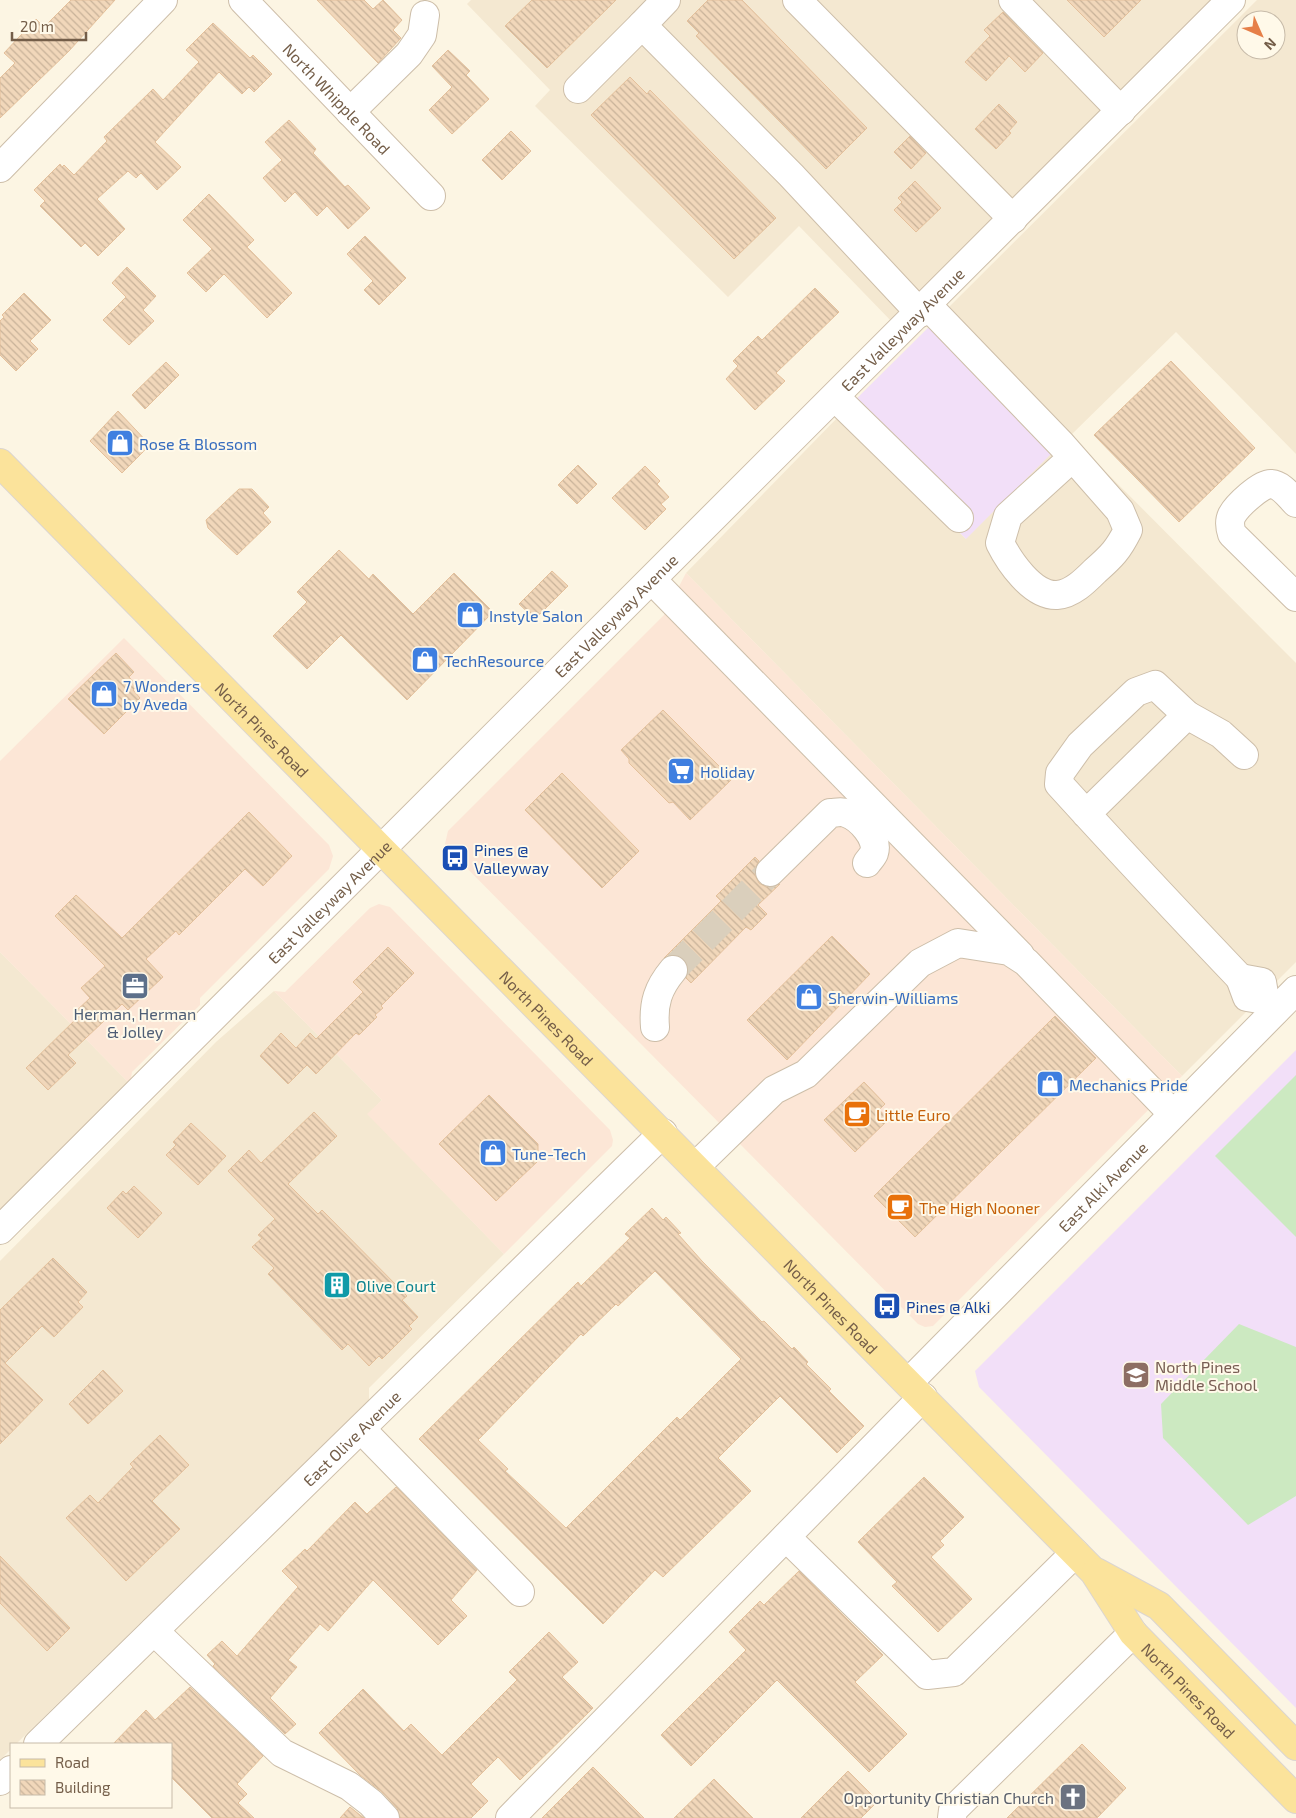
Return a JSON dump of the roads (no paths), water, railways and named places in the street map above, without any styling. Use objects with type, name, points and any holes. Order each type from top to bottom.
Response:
[{"type":"main road","name":"North Pines Road","points":[[0,463],[696,1166],[1094,1572],[1133,1634],[1296,1799]]},
{"type":"main road","name":"North Pines Road","points":[[1094,1572],[1159,1606],[1296,1746]]},
{"type":"street","points":[[0,168],[164,0]]},
{"type":"street","name":"North Whipple Road","points":[[243,0],[431,196]]},
{"type":"street","points":[[578,89],[666,0]]},
{"type":"street","points":[[797,0],[1013,219]]},
{"type":"street","points":[[1013,0],[1120,111]]},
{"type":"street","name":"East Valleyway Avenue","points":[[0,1230],[269,959],[652,580],[1231,0]]},
{"type":"street","points":[[350,112],[409,54],[422,35],[425,15]]},
{"type":"street","points":[[642,25],[1072,458],[1120,511],[1128,530],[1118,550],[1079,586],[1056,595],[1035,587],[1012,566],[1000,543],[1008,516],[1072,458]]},
{"type":"street","points":[[834,397],[958,518]]},
{"type":"street","points":[[1296,503],[1279,486],[1269,484],[1260,486],[1232,515],[1230,525],[1232,534],[1296,597]]},
{"type":"street","points":[[652,580],[1173,1114]]},
{"type":"street","points":[[1244,755],[1221,734],[1187,715],[1155,686],[1136,692],[1080,745],[1060,773],[1059,784],[1240,978],[1262,982],[1270,1006]]},
{"type":"street","points":[[1086,814],[1187,715]]},
{"type":"street","points":[[770,872],[830,813],[844,812],[855,817],[866,829],[874,842],[874,853],[867,863]]},
{"type":"street","points":[[696,1166],[774,1090],[806,1074],[920,963],[958,943],[1009,950],[1026,962]]},
{"type":"street","points":[[655,1027],[653,1008],[658,992],[672,970]]},
{"type":"street","name":"East Alki Avenue","points":[[510,1818],[786,1537],[916,1390],[1173,1114],[1270,1006],[1296,990]]},
{"type":"street","name":"East Olive Avenue","points":[[39,1743],[663,1133]]},
{"type":"street","points":[[361,1429],[520,1592]]},
{"type":"street","points":[[786,1537],[927,1675],[954,1672],[1075,1553]]},
{"type":"street","points":[[154,1631],[282,1753],[349,1786],[372,1803],[385,1818]]},
{"type":"street","points":[[952,1818],[953,1810],[1133,1634]]},
{"type":"street","points":[[0,1781],[10,1771]]},
{"type":"tunnel","points":[[673,970],[770,872]]},
{"type":"place","name":"Rose & Blossom","points":[[120,443]]},
{"type":"place","name":"Instyle Salon","points":[[470,615]]},
{"type":"place","name":"TechResource","points":[[425,660]]},
{"type":"place","name":"7 Wonders by Aveda","points":[[104,694]]},
{"type":"place","name":"Holiday","points":[[681,771]]},
{"type":"place","name":"Pines @ Valleyway","points":[[455,858]]},
{"type":"place","name":"Herman, Herman & Jolley","points":[[135,986]]},
{"type":"place","name":"Sherwin-Williams","points":[[809,997]]},
{"type":"place","name":"Mechanics Pride","points":[[1050,1084]]},
{"type":"place","name":"Little Euro","points":[[857,1114]]},
{"type":"place","name":"Tune-Tech","points":[[493,1153]]},
{"type":"place","name":"The High Nooner","points":[[900,1207]]},
{"type":"place","name":"Olive Court","points":[[337,1285]]},
{"type":"place","name":"Pines @ Alki","points":[[887,1306]]},
{"type":"place","name":"North Pines Middle School","points":[[1136,1375]]},
{"type":"place","name":"Opportunity Christian Church","points":[[1073,1797]]}]
